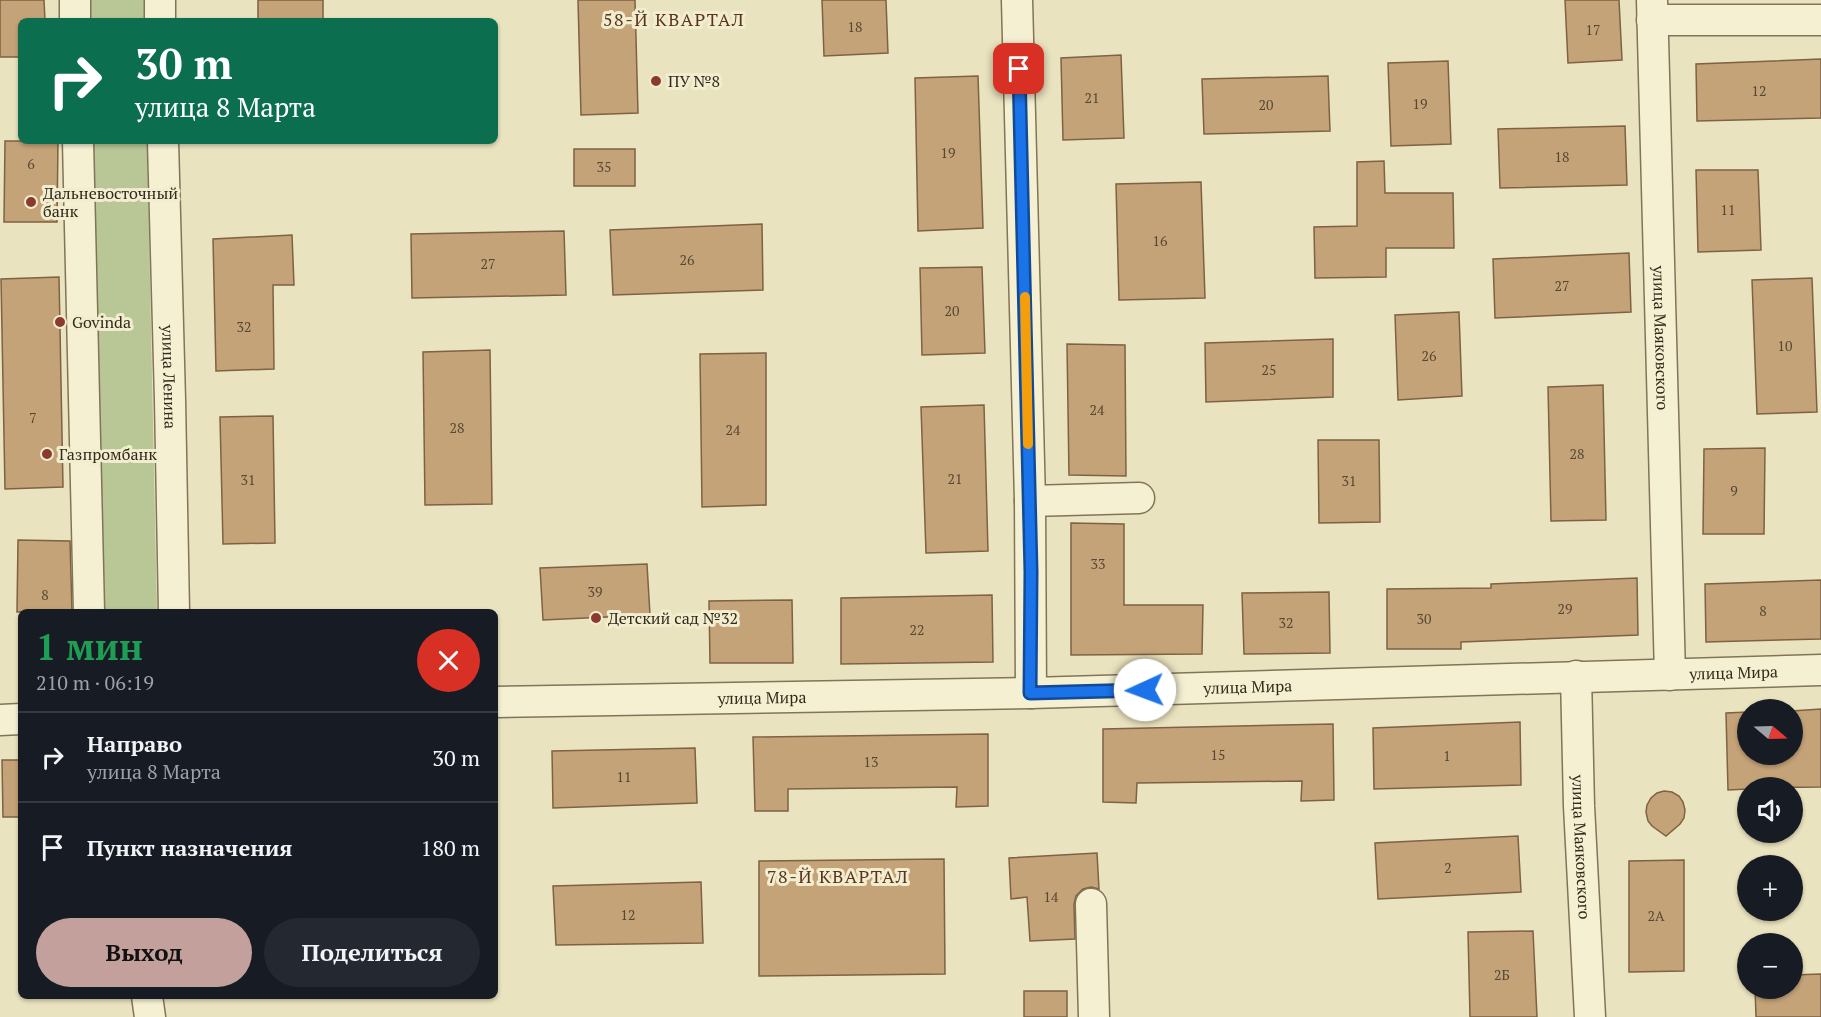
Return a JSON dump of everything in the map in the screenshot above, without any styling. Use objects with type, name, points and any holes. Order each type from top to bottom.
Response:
[{"type":"street","points":[[75,0],[75,18]]},
{"type":"street","points":[[159,0],[160,18]]},
{"type":"street","points":[[1017,0],[1030,501],[1030,693]]},
{"type":"street","points":[[1652,10],[1821,20]]},
{"type":"street","name":"улица Маяковского","points":[[1652,10],[1670,675]]},
{"type":"street","points":[[78,144],[88,609]]},
{"type":"street","name":"улица Ленина","points":[[163,144],[174,609]]},
{"type":"street","points":[[1030,501],[1139,498]]},
{"type":"street","name":"улица Мира","points":[[498,702],[1030,693],[1821,670]]},
{"type":"street","name":"улица Маяковского","points":[[1576,676],[1590,1017]]},
{"type":"street","points":[[0,720],[18,719]]},
{"type":"street","points":[[1091,904],[1094,1017]]},
{"type":"street","points":[[147,999],[150,1017]]},
{"type":"street","points":[[165,1017],[166,999]]},
{"type":"green space","points":[[89,0],[145,0],[145,18],[90,18]]},
{"type":"green space","points":[[93,144],[147,144],[157,609],[104,609]]},
{"type":"building","points":[[0,0],[44,0],[45,18],[18,18],[18,57],[0,57]]},
{"type":"building","points":[[258,0],[323,0],[323,18],[258,18]]},
{"type":"building","points":[[578,0],[635,0],[638,113],[581,115]]},
{"type":"building","points":[[822,0],[886,0],[888,53],[824,56]]},
{"type":"building","points":[[1565,0],[1619,0],[1622,60],[1568,63]]},
{"type":"building","points":[[1121,55],[1124,138],[1063,140],[1061,58]]},
{"type":"building","points":[[1821,59],[1821,118],[1697,121],[1696,64]]},
{"type":"building","points":[[1448,61],[1451,144],[1391,146],[1388,63]]},
{"type":"building","points":[[978,76],[983,228],[918,231],[915,78]]},
{"type":"building","points":[[1328,76],[1330,131],[1204,134],[1202,79]]},
{"type":"building","points":[[1625,126],[1627,185],[1500,188],[1498,129]]},
{"type":"building","points":[[5,141],[18,141],[18,144],[58,144],[57,222],[4,222]]},
{"type":"building","points":[[574,149],[635,149],[635,186],[574,186]]},
{"type":"building","points":[[1384,161],[1385,193],[1453,193],[1454,248],[1386,248],[1386,277],[1315,278],[1314,227],[1357,226],[1357,162]]},
{"type":"building","points":[[1696,170],[1758,170],[1761,250],[1698,252]]},
{"type":"building","points":[[1201,182],[1205,298],[1119,300],[1116,184]]},
{"type":"building","points":[[762,224],[763,290],[613,295],[610,230]]},
{"type":"building","points":[[564,231],[566,295],[412,298],[411,234]]},
{"type":"building","points":[[292,235],[294,285],[273,285],[274,369],[216,371],[213,239]]},
{"type":"building","points":[[1629,253],[1631,312],[1495,318],[1493,259]]},
{"type":"building","points":[[982,267],[985,353],[922,355],[920,268]]},
{"type":"building","points":[[59,277],[63,487],[5,489],[1,279]]},
{"type":"building","points":[[1812,278],[1817,412],[1757,414],[1752,280]]},
{"type":"building","points":[[1459,312],[1462,396],[1398,400],[1395,315]]},
{"type":"building","points":[[1333,339],[1333,397],[1206,402],[1205,343]]},
{"type":"building","points":[[1067,344],[1125,345],[1126,476],[1069,475]]},
{"type":"building","points":[[490,350],[492,504],[425,505],[423,352]]},
{"type":"building","points":[[766,353],[766,505],[702,507],[700,354]]},
{"type":"building","points":[[1603,385],[1606,520],[1551,521],[1548,387]]},
{"type":"building","points":[[984,405],[988,551],[926,553],[921,407]]},
{"type":"building","points":[[273,416],[275,543],[223,544],[220,417]]},
{"type":"building","points":[[1318,440],[1379,440],[1380,522],[1319,523]]},
{"type":"building","points":[[1765,448],[1764,534],[1703,534],[1704,449]]},
{"type":"building","points":[[1071,523],[1124,524],[1124,605],[1203,605],[1202,654],[1071,655]]},
{"type":"building","points":[[18,540],[70,541],[72,609],[18,609],[17,612]]},
{"type":"building","points":[[647,564],[650,615],[543,620],[540,568]]},
{"type":"building","points":[[1637,578],[1638,635],[1461,642],[1461,649],[1387,649],[1387,589],[1491,588],[1491,584]]},
{"type":"building","points":[[1821,580],[1821,639],[1706,642],[1705,584]]},
{"type":"building","points":[[1329,592],[1330,653],[1244,654],[1242,593]]},
{"type":"building","points":[[992,595],[993,662],[841,664],[841,598]]},
{"type":"building","points":[[792,600],[793,663],[710,663],[709,601]]},
{"type":"building","points":[[1821,709],[1821,787],[1803,787],[1803,777],[1737,777],[1737,790],[1728,790],[1726,713],[1737,712],[1737,765],[1803,765],[1803,710]]},
{"type":"building","points":[[1520,722],[1521,785],[1374,789],[1373,728]]},
{"type":"building","points":[[1333,724],[1334,800],[1301,801],[1302,781],[1137,783],[1136,803],[1103,802],[1103,729]]},
{"type":"building","points":[[988,734],[988,806],[956,807],[957,787],[788,789],[788,811],[755,811],[753,737]]},
{"type":"building","points":[[695,748],[697,803],[553,808],[552,751]]},
{"type":"building","points":[[2,760],[18,760],[18,817],[3,817]]},
{"type":"building","points":[[1664,791],[1679,796],[1685,810],[1680,824],[1666,836],[1652,826],[1646,812],[1651,798]]},
{"type":"building","points":[[1518,836],[1521,892],[1378,899],[1375,843]]},
{"type":"building","points":[[1097,853],[1099,889],[1091,887],[1083,889],[1076,896],[1074,904],[1075,939],[1030,941],[1027,897],[1011,899],[1009,858]]},
{"type":"building","points":[[944,859],[945,974],[759,976],[759,861]]},
{"type":"building","points":[[1684,860],[1684,971],[1629,972],[1629,861]]},
{"type":"building","points":[[701,882],[703,943],[556,945],[553,886]]},
{"type":"building","points":[[1533,931],[1537,1017],[1470,1017],[1468,932]]},
{"type":"building","points":[[1821,974],[1821,1017],[1756,1017],[1755,999],[1803,999],[1803,975]]},
{"type":"building","points":[[1024,991],[1067,991],[1067,1017],[1024,1017]]},
{"type":"slow traffic","points":[[1025,297],[1028,444]]},
{"type":"place","name":"ПУ №8","points":[[656,81]]},
{"type":"place","name":"Дальневосточный банк","points":[[31,202]]},
{"type":"place","name":"Govinda","points":[[60,322]]},
{"type":"place","name":"Газпромбанк","points":[[47,454]]},
{"type":"place","name":"Детский сад №32","points":[[596,618]]},
{"type":"district","name":"58-Й КВАРТАЛ","points":[[674,20]]},
{"type":"district","name":"78-Й КВАРТАЛ","points":[[838,877]]},
{"type":"route","points":[[1019,69],[1031,572],[1030,693],[1145,690]]}]
